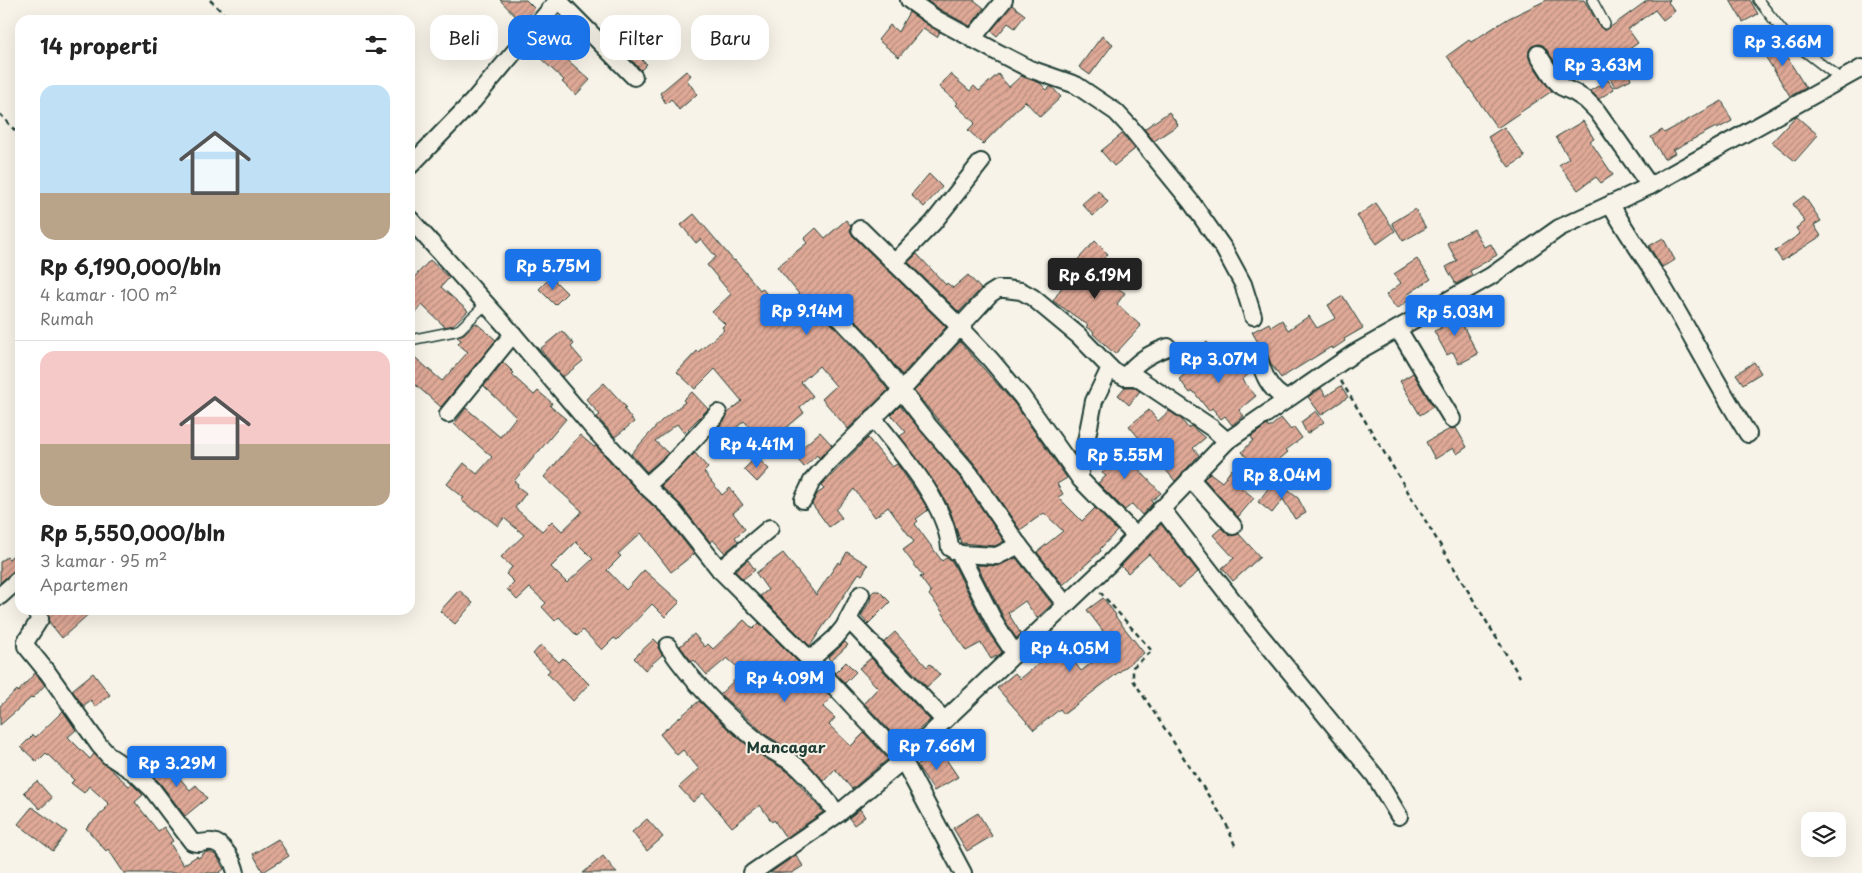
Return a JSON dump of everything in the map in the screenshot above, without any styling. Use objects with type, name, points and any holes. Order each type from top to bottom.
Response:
[{"type":"street","points":[[415,161],[473,101],[558,0],[634,77]]},
{"type":"street","points":[[909,0],[936,19],[1030,69],[1076,85],[1116,112],[1191,202],[1224,249],[1242,284],[1253,316]]},
{"type":"street","points":[[972,39],[1004,0]]},
{"type":"street","points":[[1538,54],[1554,79],[1562,87],[1576,93],[1597,111],[1650,186]]},
{"type":"street","points":[[752,873],[838,814],[903,760],[1090,583],[1136,536],[1160,508],[1227,441],[1333,367],[1491,276],[1560,228],[1650,186],[1862,68]]},
{"type":"street","points":[[894,263],[933,223],[981,162]]},
{"type":"street","points":[[1611,204],[1618,218],[1659,280],[1720,390],[1748,434]]},
{"type":"street","points":[[415,225],[513,334],[592,427],[646,486],[672,510],[720,570],[810,660],[903,760],[962,873]]},
{"type":"street","points":[[860,229],[990,359],[1022,397],[1083,482],[1136,536]]},
{"type":"street","points":[[803,500],[812,481],[902,390],[961,328],[990,294],[998,289],[1021,291],[1032,297],[1065,324],[1117,373],[1136,377],[1212,428],[1227,441]]},
{"type":"street","points":[[835,313],[870,350],[928,425],[970,474],[1016,541],[1066,605]]},
{"type":"street","points":[[1398,329],[1452,419]]},
{"type":"street","points":[[448,414],[513,334]]},
{"type":"street","points":[[1083,482],[1094,401],[1117,373],[1148,355],[1168,347]]},
{"type":"street","points":[[1258,356],[1270,386],[1287,399]]},
{"type":"street","points":[[646,486],[674,461],[718,413]]},
{"type":"street","points":[[873,418],[901,452],[936,502],[953,547],[997,627],[1015,654]]},
{"type":"street","points":[[1190,478],[1233,526]]},
{"type":"street","points":[[1160,508],[1250,624],[1375,776],[1399,816]]},
{"type":"street","points":[[720,570],[770,528]]},
{"type":"street","points":[[953,547],[997,556],[1016,541]]},
{"type":"street","points":[[0,596],[15,587]]},
{"type":"street","points":[[810,660],[852,624],[861,594]]},
{"type":"street","points":[[38,615],[40,619],[26,641],[26,646],[48,673],[95,739],[109,756],[135,773],[152,789],[192,842],[195,844],[212,842],[219,845],[235,866],[236,873]]},
{"type":"street","points":[[852,624],[944,720]]},
{"type":"street","points":[[668,646],[693,678],[727,714],[761,744],[793,763],[801,770],[838,814]]},
{"type":"lane","points":[[1592,0],[1605,24]]},
{"type":"lane","points":[[1758,0],[1790,40],[1842,80]]},
{"type":"lane","points":[[415,339],[460,329],[486,304]]},
{"type":"path","points":[[210,0],[225,15]]},
{"type":"path","points":[[0,114],[15,130]]},
{"type":"path","points":[[1333,367],[1520,677]]},
{"type":"path","points":[[1090,583],[1103,595],[1152,651],[1133,667],[1133,680],[1225,821],[1236,848]]},
{"type":"building","points":[[500,0],[526,0],[535,9],[529,15],[514,15]]},
{"type":"building","points":[[926,0],[974,0],[984,8],[970,26]]},
{"type":"building","points":[[1547,0],[1584,0],[1600,27],[1605,31],[1648,0],[1670,0],[1668,2],[1675,11],[1663,20],[1655,10],[1628,29],[1638,43],[1619,56],[1631,79],[1615,87],[1595,50],[1562,72],[1543,45],[1532,46],[1529,50],[1529,59],[1552,91],[1497,128],[1447,56],[1469,40],[1471,42],[1509,18]]},
{"type":"building","points":[[1730,0],[1750,0],[1758,14],[1743,22]]},
{"type":"building","points":[[1012,5],[1025,15],[1015,28],[1008,23],[997,36],[991,31]]},
{"type":"building","points":[[909,12],[940,32],[937,37],[923,28],[899,57],[878,40],[890,25],[898,32]]},
{"type":"building","points":[[1102,36],[1113,44],[1090,75],[1079,67]]},
{"type":"building","points":[[1775,38],[1806,88],[1790,96],[1760,48]]},
{"type":"building","points":[[542,60],[568,60],[590,80],[576,95],[562,82],[564,80]]},
{"type":"building","points":[[631,60],[643,60],[647,64],[641,70]]},
{"type":"building","points":[[686,71],[691,75],[687,80],[697,94],[679,110],[671,99],[666,104],[660,93]]},
{"type":"building","points":[[950,74],[970,91],[974,86],[979,91],[998,74],[1009,87],[1021,76],[1040,83],[1047,90],[1052,87],[1061,97],[1040,117],[1025,101],[983,144],[968,130],[975,123],[956,105],[958,103],[939,87]]},
{"type":"building","points":[[1608,80],[1614,89],[1599,99],[1590,91]]},
{"type":"building","points":[[1722,101],[1732,121],[1717,129],[1716,127],[1673,150],[1675,153],[1664,159],[1651,137],[1662,130],[1664,133]]},
{"type":"building","points":[[1169,112],[1178,125],[1154,141],[1144,129]]},
{"type":"building","points":[[1796,116],[1818,135],[1795,161],[1772,142]]},
{"type":"building","points":[[1583,121],[1594,139],[1590,141],[1613,175],[1601,183],[1596,177],[1578,190],[1559,165],[1569,158],[1556,137]]},
{"type":"building","points":[[1504,127],[1525,157],[1509,167],[1488,137]]},
{"type":"building","points":[[1122,134],[1135,149],[1114,166],[1101,151]]},
{"type":"building","points":[[929,174],[942,187],[924,207],[911,195]]},
{"type":"building","points":[[1098,190],[1108,202],[1093,216],[1082,204]]},
{"type":"building","points":[[1804,196],[1821,221],[1814,225],[1821,236],[1782,261],[1775,251],[1800,234],[1796,228],[1805,222],[1793,204]]},
{"type":"building","points":[[1376,203],[1395,231],[1377,244],[1357,216]]},
{"type":"building","points":[[1415,209],[1426,228],[1403,241],[1392,223]]},
{"type":"building","points":[[694,214],[760,290],[762,288],[778,309],[799,294],[777,267],[807,243],[804,239],[816,228],[825,238],[846,220],[851,226],[850,231],[853,236],[946,327],[902,375],[877,343],[842,306],[833,303],[828,306],[825,315],[828,320],[862,357],[888,390],[848,429],[822,399],[836,386],[819,366],[801,382],[813,396],[800,407],[804,413],[786,428],[804,446],[820,432],[832,445],[819,458],[817,455],[804,467],[792,453],[790,455],[775,439],[767,446],[744,421],[722,441],[714,432],[725,420],[728,413],[742,401],[715,369],[695,389],[677,372],[697,351],[724,330],[722,327],[725,324],[712,312],[731,294],[707,265],[716,257],[701,239],[696,243],[681,225]]},
{"type":"building","points":[[1474,229],[1484,247],[1491,244],[1497,255],[1470,271],[1472,275],[1456,284],[1446,267],[1457,261],[1447,243]]},
{"type":"building","points":[[1663,238],[1675,260],[1662,267],[1649,246]]},
{"type":"building","points":[[1095,241],[1108,254],[1092,271],[1125,293],[1117,304],[1141,326],[1115,354],[1093,334],[1094,332],[1086,327],[1088,325],[1053,301],[1065,282],[1052,271],[1061,261],[1070,268]]},
{"type":"building","points":[[917,254],[946,285],[947,283],[953,288],[968,275],[981,289],[959,312],[908,262]]},
{"type":"building","points":[[1417,259],[1431,279],[1407,295],[1410,299],[1397,309],[1386,295],[1401,283],[1394,274]]},
{"type":"building","points":[[430,260],[449,278],[441,287],[468,311],[453,325],[445,327],[422,305],[415,313],[415,276]]},
{"type":"building","points":[[551,277],[567,293],[555,305],[539,289]]},
{"type":"building","points":[[1343,296],[1363,328],[1344,339],[1345,341],[1333,349],[1331,347],[1281,378],[1271,364],[1264,348],[1260,346],[1252,332],[1269,323],[1271,327],[1282,320],[1288,330],[1309,316],[1317,328],[1336,318],[1328,305]]},
{"type":"building","points":[[1454,309],[1478,354],[1459,364],[1453,352],[1447,355],[1434,331],[1441,328],[1436,319]]},
{"type":"building","points":[[476,323],[496,340],[441,407],[415,384],[415,357],[442,381],[468,352],[458,344],[461,340],[457,337],[464,334]]},
{"type":"building","points":[[562,331],[574,344],[571,347],[583,361],[563,377],[540,349]]},
{"type":"building","points":[[960,342],[1014,403],[1067,478],[1057,484],[1063,494],[1058,497],[1082,521],[1095,508],[1117,531],[1100,549],[1101,551],[1063,585],[1037,552],[1063,531],[1044,513],[1020,530],[978,468],[914,391]]},
{"type":"building","points":[[1207,342],[1229,367],[1239,359],[1250,373],[1242,380],[1256,396],[1239,410],[1244,416],[1232,425],[1225,416],[1221,419],[1212,408],[1209,411],[1193,391],[1190,393],[1179,379],[1201,360],[1195,352]]},
{"type":"building","points":[[503,362],[514,373],[512,375],[534,395],[538,391],[552,403],[550,406],[566,419],[514,481],[526,493],[515,508],[542,531],[552,521],[562,531],[582,511],[544,477],[580,435],[594,447],[596,446],[639,493],[665,517],[694,554],[671,572],[641,533],[618,554],[621,556],[607,570],[626,590],[644,570],[680,602],[665,617],[652,604],[617,640],[614,638],[602,650],[583,630],[577,636],[559,617],[555,621],[542,607],[546,603],[530,588],[517,600],[507,589],[514,582],[506,574],[512,567],[501,557],[524,535],[504,518],[498,526],[477,510],[475,511],[461,500],[464,498],[447,484],[464,463],[477,474],[492,457],[454,424],[466,408],[500,437],[516,417],[484,386]],"holes":[[[576,542],[593,559],[567,583],[551,567]]]},
{"type":"building","points":[[1754,362],[1761,373],[1743,384],[1736,374]]},
{"type":"building","points":[[1413,373],[1433,407],[1420,415],[1400,381]]},
{"type":"building","points":[[604,383],[626,407],[624,409],[634,422],[615,437],[597,417],[600,415],[586,399]]},
{"type":"building","points":[[1341,386],[1348,397],[1321,415],[1308,397],[1321,388],[1326,396]]},
{"type":"building","points":[[1125,387],[1133,387],[1140,391],[1129,405],[1118,395]]},
{"type":"building","points":[[692,392],[708,409],[684,433],[677,424],[655,441],[668,453],[647,472],[631,454],[661,421],[685,402],[683,400]]},
{"type":"building","points":[[900,406],[962,480],[1004,541],[995,546],[961,543],[950,510],[940,491],[900,436],[906,432],[891,415]]},
{"type":"building","points":[[1149,410],[1158,421],[1169,411],[1181,419],[1188,428],[1191,426],[1205,438],[1193,448],[1199,455],[1175,481],[1129,426]]},
{"type":"building","points":[[1316,411],[1324,422],[1307,434],[1301,422]]},
{"type":"building","points":[[1281,418],[1291,430],[1294,427],[1302,438],[1286,450],[1288,452],[1269,468],[1258,461],[1254,466],[1242,452],[1253,440],[1251,437],[1267,425],[1269,428]]},
{"type":"building","points":[[1456,428],[1467,447],[1457,454],[1453,448],[1435,459],[1426,442],[1450,429]]},
{"type":"building","points":[[868,438],[892,467],[897,464],[923,501],[928,510],[916,519],[918,521],[915,524],[942,561],[946,558],[952,561],[988,632],[1002,652],[999,655],[991,659],[981,643],[966,651],[941,610],[929,595],[931,592],[920,577],[923,576],[903,550],[914,542],[888,507],[875,517],[854,489],[836,510],[842,518],[829,527],[812,504],[817,494],[824,489],[821,486]]},
{"type":"building","points":[[1111,440],[1161,493],[1151,501],[1153,503],[1142,515],[1132,504],[1125,510],[1098,483],[1106,476],[1102,473],[1105,469],[1093,456]]},
{"type":"building","points":[[695,453],[708,468],[704,472],[722,495],[730,488],[743,505],[733,513],[745,529],[735,537],[738,541],[725,553],[713,540],[710,542],[680,504],[661,486]]},
{"type":"building","points":[[756,457],[769,469],[757,482],[744,469]]},
{"type":"building","points":[[1232,469],[1242,480],[1238,485],[1254,498],[1238,517],[1204,479],[1210,473],[1222,482]]},
{"type":"building","points":[[1272,479],[1298,498],[1306,513],[1295,519],[1283,499],[1272,513],[1258,502],[1273,482]]},
{"type":"building","points":[[1161,524],[1198,572],[1179,588],[1149,554],[1128,573],[1121,566]]},
{"type":"building","points":[[1221,528],[1230,536],[1239,534],[1260,557],[1233,581],[1222,568],[1234,558],[1213,535]]},
{"type":"building","points":[[847,552],[868,565],[862,575],[859,573],[810,646],[760,596],[768,590],[756,573],[783,553],[816,595]]},
{"type":"building","points":[[15,553],[15,570],[0,583],[0,562],[7,557],[9,559]]},
{"type":"building","points":[[1016,558],[1052,604],[1037,618],[1025,601],[1008,613],[1021,634],[1016,638],[977,565],[997,566]]},
{"type":"building","points":[[748,560],[755,570],[743,579],[735,571]]},
{"type":"building","points":[[459,590],[473,603],[455,624],[440,611]]},
{"type":"building","points":[[874,591],[879,591],[890,602],[868,624],[861,616]]},
{"type":"building","points":[[1103,598],[1144,653],[1064,714],[1060,709],[1034,730],[997,688],[1015,673],[1020,679],[1046,658],[1042,654],[1059,641],[1081,671],[1112,647],[1100,633],[1103,631],[1087,610]]},
{"type":"building","points":[[47,615],[87,615],[62,638],[49,622]]},
{"type":"building","points":[[744,620],[753,629],[759,623],[799,663],[802,667],[798,670],[815,686],[817,683],[831,698],[823,707],[835,718],[829,725],[851,746],[864,733],[888,759],[852,789],[835,769],[824,781],[803,758],[766,735],[720,694],[743,672],[727,658],[707,675],[694,660],[692,662],[680,646],[694,634],[705,647],[708,644],[713,649]]},
{"type":"building","points":[[895,632],[927,667],[930,664],[940,675],[927,687],[884,642]]},
{"type":"building","points":[[654,639],[659,644],[658,647],[662,655],[645,670],[634,658]]},
{"type":"building","points":[[845,642],[848,645],[831,661],[828,658]]},
{"type":"building","points":[[541,645],[559,662],[563,658],[589,684],[573,701],[547,673],[550,670],[533,654]]},
{"type":"building","points":[[871,658],[930,720],[902,744],[864,703],[878,688],[859,668]]},
{"type":"building","points":[[846,662],[856,672],[845,683],[835,673]]},
{"type":"building","points":[[35,673],[45,685],[33,698],[0,725],[0,706],[17,690],[18,692]]},
{"type":"building","points":[[93,673],[110,695],[95,707],[91,700],[83,706],[72,690]]},
{"type":"building","points":[[699,701],[754,751],[790,773],[823,812],[786,838],[774,820],[772,822],[760,805],[732,827],[703,793],[693,802],[679,787],[699,769],[683,750],[677,755],[660,734]]},
{"type":"building","points":[[63,711],[76,730],[68,737],[90,759],[94,754],[129,786],[132,784],[143,795],[135,802],[158,831],[164,827],[173,841],[170,843],[183,865],[197,856],[198,858],[206,852],[210,852],[217,856],[224,869],[219,873],[124,873],[108,849],[106,851],[86,828],[109,804],[89,786],[84,793],[71,783],[74,780],[46,753],[37,762],[21,747],[33,735],[36,737]]},
{"type":"building","points":[[940,750],[958,777],[934,791],[917,765]]},
{"type":"building","points":[[162,758],[190,790],[196,785],[207,798],[185,816],[160,783],[147,771]]},
{"type":"building","points":[[37,781],[52,798],[40,809],[24,792]]},
{"type":"building","points":[[32,807],[67,832],[53,851],[18,824]]},
{"type":"building","points":[[860,809],[865,817],[854,825],[849,818]]},
{"type":"building","points":[[978,813],[992,836],[967,851],[953,828]]},
{"type":"building","points":[[647,819],[663,837],[647,851],[632,832]]},
{"type":"building","points":[[278,839],[289,856],[263,872],[253,854]]},
{"type":"building","points":[[796,855],[803,866],[792,873],[770,873]]},
{"type":"building","points":[[603,856],[617,873],[583,873]]},
{"type":"district","name":"Mancagar","points":[[786,748]]}]
